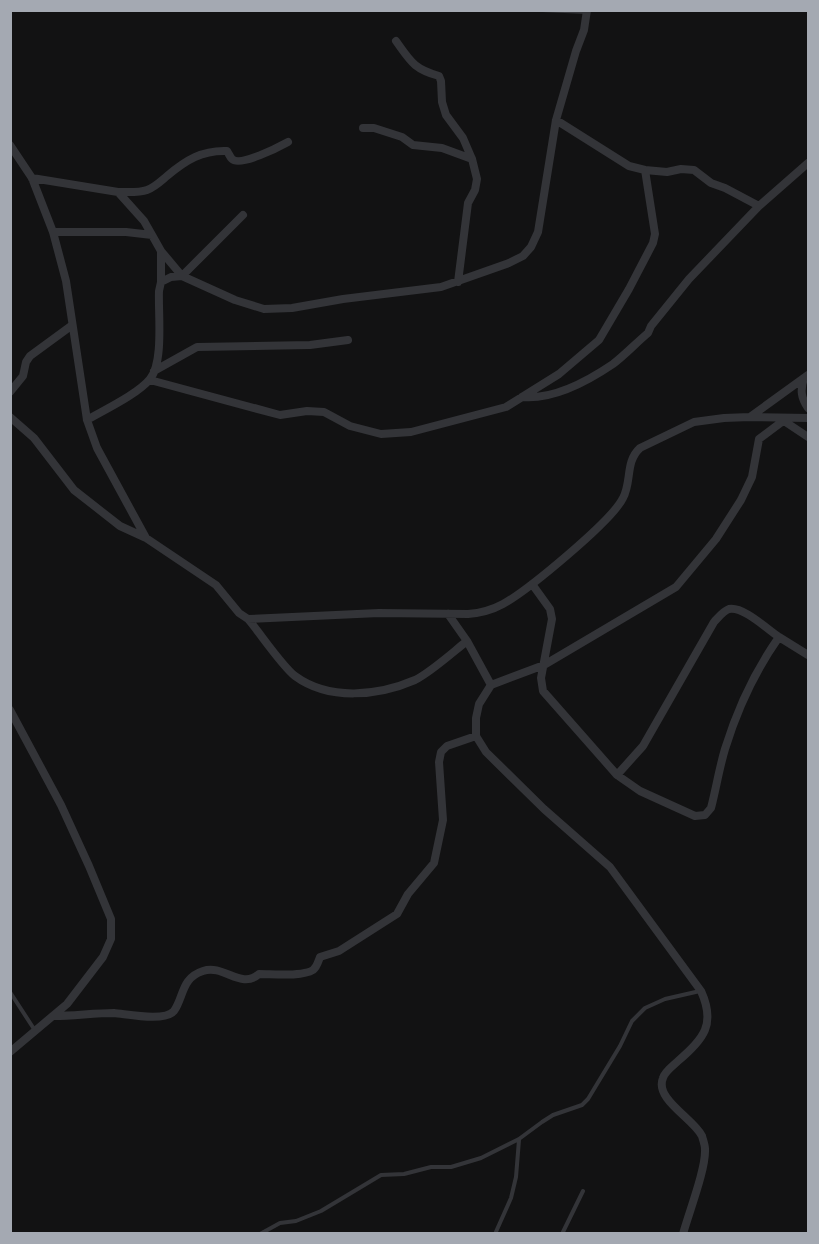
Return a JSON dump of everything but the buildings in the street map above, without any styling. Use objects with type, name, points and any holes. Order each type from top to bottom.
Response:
[{"type":"street","points":[[118,192],[144,220],[161,251],[182,276],[235,300],[264,309],[292,308],[441,287],[509,263],[523,256],[531,247],[538,232],[556,120],[576,51],[585,30],[587,11]]},
{"type":"street","points":[[396,41],[419,70],[439,76],[446,115],[463,138],[472,159],[477,179],[468,203],[458,282]]},
{"type":"street","points":[[556,120],[629,166],[667,172],[681,169],[694,170],[711,183],[759,206]]},
{"type":"street","points":[[363,128],[370,127],[402,137],[418,146],[431,145],[472,159]]},
{"type":"street","points":[[32,178],[118,192],[146,190],[200,153],[214,150],[227,151],[232,159],[238,162],[267,153],[288,142]]},
{"type":"street","points":[[10,145],[32,178],[53,232],[66,281],[87,420],[98,448],[146,538]]},
{"type":"street","points":[[522,397],[544,396],[584,381],[613,363],[648,333],[651,326],[689,279],[759,206],[808,163]]},
{"type":"street","points":[[150,380],[280,415],[307,411],[324,412],[350,426],[381,434],[411,432],[506,407],[559,374],[599,340],[629,289],[653,243],[655,234],[645,170]]},
{"type":"street","points":[[161,282],[171,277],[182,276],[243,215]]},
{"type":"street","points":[[53,232],[126,232],[152,235]]},
{"type":"street","points":[[87,420],[150,380],[154,371],[158,358],[161,251]]},
{"type":"street","points":[[10,392],[23,376],[30,356],[71,326]]},
{"type":"street","points":[[154,371],[197,347],[310,345],[348,340]]},
{"type":"street","points":[[806,376],[801,388],[808,408]]},
{"type":"street","points":[[750,417],[806,376]]},
{"type":"street","points":[[10,417],[34,438],[74,490],[120,526],[146,538],[216,585],[239,614],[248,619],[293,675],[306,682],[328,691],[353,694],[385,689],[416,679],[467,641]]},
{"type":"street","points":[[248,619],[379,613],[482,613],[503,604],[532,584],[616,508],[626,490],[633,454],[640,447],[694,422],[750,417],[808,418]]},
{"type":"street","points":[[780,419],[808,437]]},
{"type":"street","points":[[683,1233],[706,1148],[701,1134],[671,1103],[662,1089],[662,1078],[705,1034],[708,1007],[701,991],[610,867],[544,810],[486,752],[476,736],[476,718],[479,704],[491,685],[544,665],[644,608],[676,587],[716,539],[741,500],[752,477],[759,439],[780,419]]},
{"type":"street","points":[[532,584],[550,609],[552,619],[541,678],[543,691],[617,775],[639,791],[695,816],[705,814],[711,808],[725,749],[750,684],[779,637]]},
{"type":"street","points":[[617,775],[643,746],[714,622],[723,612],[729,609],[742,611],[808,655]]},
{"type":"street","points":[[448,614],[467,641],[491,685]]},
{"type":"street","points":[[10,710],[61,805],[111,919],[111,939],[103,957],[67,1004],[10,1053]]},
{"type":"street","points":[[54,1016],[113,1013],[151,1017],[169,1015],[174,1011],[182,991],[193,976],[205,970],[246,981],[253,980],[259,974],[303,973],[316,967],[320,957],[339,951],[372,931],[397,914],[408,894],[434,863],[443,820],[439,762],[441,752],[447,746],[476,736]]},
{"type":"lane","points":[[542,10],[587,11]]},
{"type":"lane","points":[[260,1233],[280,1223],[296,1221],[321,1212],[381,1175],[404,1174],[431,1167],[457,1166],[481,1158],[519,1139],[542,1122],[582,1105],[620,1046],[632,1021],[645,1008],[665,999],[701,991]]},
{"type":"lane","points":[[10,992],[36,1032]]},
{"type":"lane","points":[[495,1233],[511,1198],[516,1177],[519,1139]]},
{"type":"lane","points":[[562,1233],[582,1191]]}]
